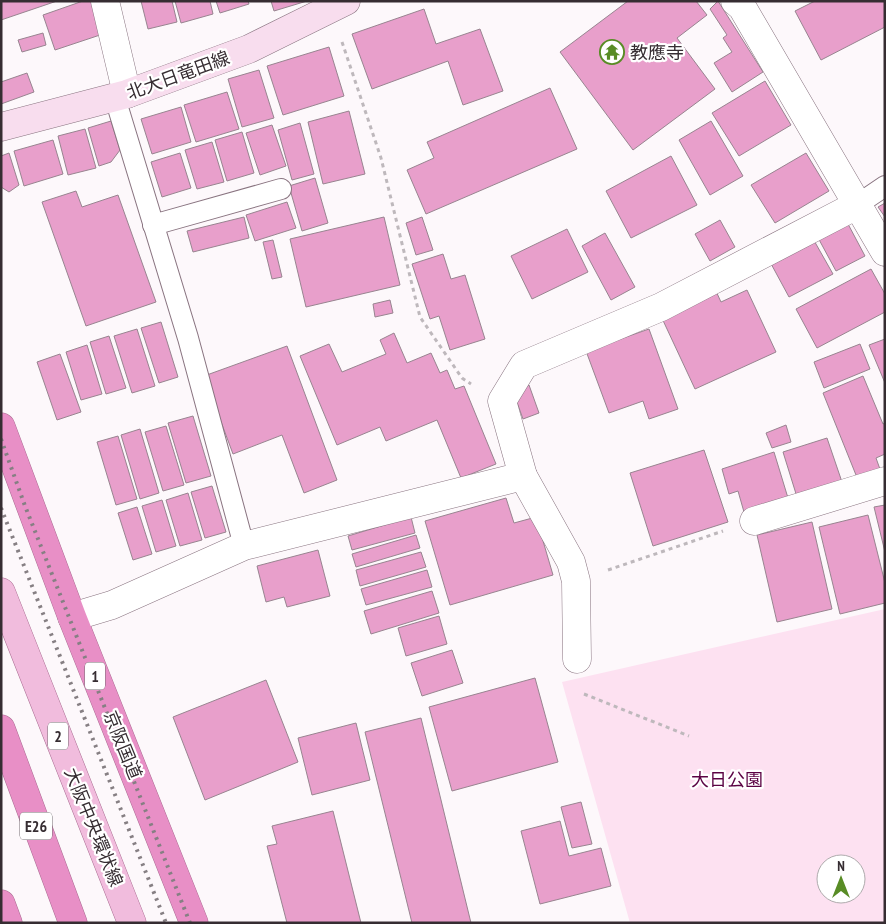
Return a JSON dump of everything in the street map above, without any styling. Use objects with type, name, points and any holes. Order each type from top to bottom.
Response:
[{"type":"highway","name":"京阪国道","points":[[1,427],[72,617],[194,923]]},
{"type":"highway","name":"E26","points":[[1,729],[73,923]]},
{"type":"highway","points":[[1,904],[8,923]]},
{"type":"main road","name":"北大日竜田線","points":[[1,127],[121,96],[248,49],[339,5]]},
{"type":"main road","name":"大阪中央環状線","points":[[1,592],[132,923]]},
{"type":"street","points":[[105,1],[121,96]]},
{"type":"street","points":[[735,1],[742,7],[885,252]]},
{"type":"street","points":[[577,659],[576,581],[571,562],[523,476],[502,401],[524,365],[661,307],[857,205]]},
{"type":"street","points":[[72,617],[112,605],[244,546],[523,476]]},
{"type":"street","points":[[754,521],[885,481]]},
{"type":"lane","points":[[121,96],[153,225],[188,338],[244,546]]},
{"type":"lane","points":[[857,205],[885,186]]},
{"type":"lane","points":[[153,225],[281,189]]},
{"type":"path","points":[[339,5],[382,158],[420,317],[462,378],[502,401]]},
{"type":"path","points":[[576,581],[754,521]]},
{"type":"path","points":[[577,659],[585,695],[689,736]]},
{"type":"green space","name":"大日公園","points":[[885,609],[885,923],[630,923],[562,682]]},
{"type":"building","points":[[1,1],[57,1],[1,20]]},
{"type":"building","points":[[83,1],[92,1],[103,34],[55,50],[43,15]]},
{"type":"building","points":[[141,1],[172,1],[177,22],[148,29]]},
{"type":"building","points":[[175,1],[210,1],[213,14],[181,23]]},
{"type":"building","points":[[216,1],[248,1],[249,4],[220,13]]},
{"type":"building","points":[[271,1],[307,1],[274,11]]},
{"type":"building","points":[[628,1],[696,1],[707,15],[677,38],[715,89],[633,150],[560,52]]},
{"type":"building","points":[[718,1],[763,72],[732,92],[714,63],[732,52],[723,38],[727,35],[710,9]]},
{"type":"building","points":[[815,1],[885,1],[885,27],[821,60],[795,11]]},
{"type":"building","points":[[424,9],[436,44],[480,29],[503,91],[463,105],[448,61],[372,89],[352,34]]},
{"type":"building","points":[[43,33],[46,45],[22,52],[18,40]]},
{"type":"building","points":[[329,47],[344,96],[283,115],[267,66]]},
{"type":"building","points":[[259,70],[274,118],[242,127],[228,79]]},
{"type":"building","points":[[27,73],[34,92],[1,104],[1,82]]},
{"type":"building","points":[[765,81],[791,125],[739,156],[712,113]]},
{"type":"building","points":[[550,88],[577,149],[426,214],[407,170],[434,158],[427,142]]},
{"type":"building","points":[[227,92],[239,129],[196,142],[184,105]]},
{"type":"building","points":[[181,107],[191,142],[152,154],[141,119]]},
{"type":"building","points":[[349,111],[365,174],[323,184],[308,122]]},
{"type":"building","points":[[111,121],[120,150],[111,162],[99,166],[88,128]]},
{"type":"building","points":[[711,121],[743,176],[710,195],[679,140]]},
{"type":"building","points":[[300,123],[314,174],[292,180],[278,130]]},
{"type":"building","points":[[272,125],[286,166],[260,175],[246,133]]},
{"type":"building","points":[[85,129],[96,168],[68,175],[58,136]]},
{"type":"building","points":[[242,132],[254,173],[227,181],[215,140]]},
{"type":"building","points":[[53,140],[63,174],[24,186],[14,151]]},
{"type":"building","points":[[212,142],[224,182],[197,189],[185,150]]},
{"type":"building","points":[[9,153],[19,185],[9,192],[1,187],[1,156]]},
{"type":"building","points":[[180,153],[191,188],[162,197],[151,162]]},
{"type":"building","points":[[806,153],[829,191],[775,223],[751,185]]},
{"type":"building","points":[[671,156],[697,205],[631,238],[606,191]]},
{"type":"building","points":[[315,178],[328,223],[302,231],[289,186]]},
{"type":"building","points":[[76,191],[82,207],[118,195],[156,302],[86,326],[42,202]]},
{"type":"building","points":[[287,202],[296,228],[255,241],[246,215]]},
{"type":"building","points":[[885,203],[885,217],[878,207]]},
{"type":"building","points":[[244,217],[249,238],[193,252],[187,231]]},
{"type":"building","points":[[384,217],[400,285],[306,307],[290,239]]},
{"type":"building","points":[[422,217],[433,250],[416,255],[406,223]]},
{"type":"building","points":[[720,220],[735,247],[710,261],[695,234]]},
{"type":"building","points":[[848,224],[865,256],[836,271],[816,234]]},
{"type":"building","points":[[567,229],[588,272],[532,299],[511,256]]},
{"type":"building","points":[[605,233],[635,287],[611,300],[582,246]]},
{"type":"building","points":[[812,237],[833,274],[789,297],[769,260]]},
{"type":"building","points":[[273,240],[282,277],[272,279],[263,242]]},
{"type":"building","points":[[443,254],[451,279],[465,275],[485,339],[450,350],[439,316],[430,319],[412,264]]},
{"type":"building","points":[[871,269],[885,294],[885,312],[817,348],[796,309]]},
{"type":"building","points":[[715,289],[721,302],[747,290],[776,352],[695,389],[660,314]]},
{"type":"building","points":[[390,300],[393,313],[375,317],[373,304]]},
{"type":"building","points":[[161,322],[178,377],[159,383],[141,328]]},
{"type":"building","points":[[137,329],[155,386],[132,393],[114,336]]},
{"type":"building","points":[[649,329],[678,409],[649,419],[643,401],[609,413],[586,351]]},
{"type":"building","points":[[394,333],[407,363],[431,353],[440,373],[447,370],[455,389],[464,386],[496,464],[461,478],[437,420],[386,441],[380,427],[337,445],[300,356],[329,344],[342,372],[386,354],[380,340]]},
{"type":"building","points":[[109,336],[126,388],[106,394],[90,342]]},
{"type":"building","points":[[885,339],[885,383],[869,345]]},
{"type":"building","points":[[860,344],[870,369],[824,388],[814,362]]},
{"type":"building","points":[[87,345],[102,394],[81,400],[66,352]]},
{"type":"building","points":[[287,346],[337,480],[304,493],[282,435],[233,454],[204,376]]},
{"type":"building","points":[[60,354],[81,412],[57,420],[37,362]]},
{"type":"building","points":[[863,376],[883,424],[885,423],[885,454],[876,458],[881,472],[858,480],[823,393]]},
{"type":"building","points":[[529,385],[539,413],[523,419],[513,391]]},
{"type":"building","points":[[193,416],[211,476],[186,483],[168,423]]},
{"type":"building","points":[[786,425],[791,442],[772,448],[766,433]]},
{"type":"building","points":[[166,426],[184,485],[163,491],[145,432]]},
{"type":"building","points":[[140,429],[159,493],[140,499],[121,435]]},
{"type":"building","points":[[118,436],[137,499],[116,505],[97,442]]},
{"type":"building","points":[[827,438],[842,482],[797,497],[783,452]]},
{"type":"building","points":[[704,450],[728,522],[653,546],[630,473]]},
{"type":"building","points":[[774,452],[788,498],[744,512],[738,491],[729,494],[722,469]]},
{"type":"building","points":[[212,486],[226,532],[205,538],[191,492]]},
{"type":"building","points":[[188,493],[202,540],[180,546],[166,500]]},
{"type":"building","points":[[506,498],[514,523],[536,517],[553,575],[450,605],[425,521]]},
{"type":"building","points":[[162,500],[176,546],[156,552],[142,506]]},
{"type":"building","points":[[885,505],[885,552],[874,507]]},
{"type":"building","points":[[137,507],[152,554],[133,560],[118,513]]},
{"type":"building","points":[[868,515],[885,583],[885,603],[840,614],[819,527]]},
{"type":"building","points":[[411,517],[415,533],[352,550],[348,536]]},
{"type":"building","points":[[812,522],[832,609],[777,622],[757,535]]},
{"type":"building","points":[[416,535],[420,548],[356,567],[352,554]]},
{"type":"building","points":[[318,550],[330,596],[287,607],[284,597],[266,602],[257,566]]},
{"type":"building","points":[[421,552],[426,567],[360,586],[356,570]]},
{"type":"building","points":[[427,570],[432,587],[366,605],[361,589]]},
{"type":"building","points":[[432,591],[439,613],[371,634],[364,611]]},
{"type":"building","points":[[439,616],[447,644],[406,656],[398,628]]},
{"type":"building","points":[[452,650],[463,683],[422,696],[411,663]]},
{"type":"building","points":[[535,678],[558,762],[452,791],[429,707]]},
{"type":"building","points":[[266,680],[298,762],[205,800],[173,717]]},
{"type":"building","points":[[421,718],[471,923],[412,923],[365,732]]},
{"type":"building","points":[[356,723],[370,780],[312,795],[298,738]]},
{"type":"building","points":[[581,802],[592,844],[572,848],[561,807]]},
{"type":"building","points":[[333,811],[361,923],[287,923],[267,846],[277,844],[272,826]]},
{"type":"building","points":[[560,821],[569,856],[601,848],[611,886],[540,904],[521,831]]},
{"type":"railway","points":[[1,439],[25,506],[190,923]]},
{"type":"railway","points":[[1,508],[166,923]]},
{"type":"place","name":"教應寺","points":[[612,52]]}]
